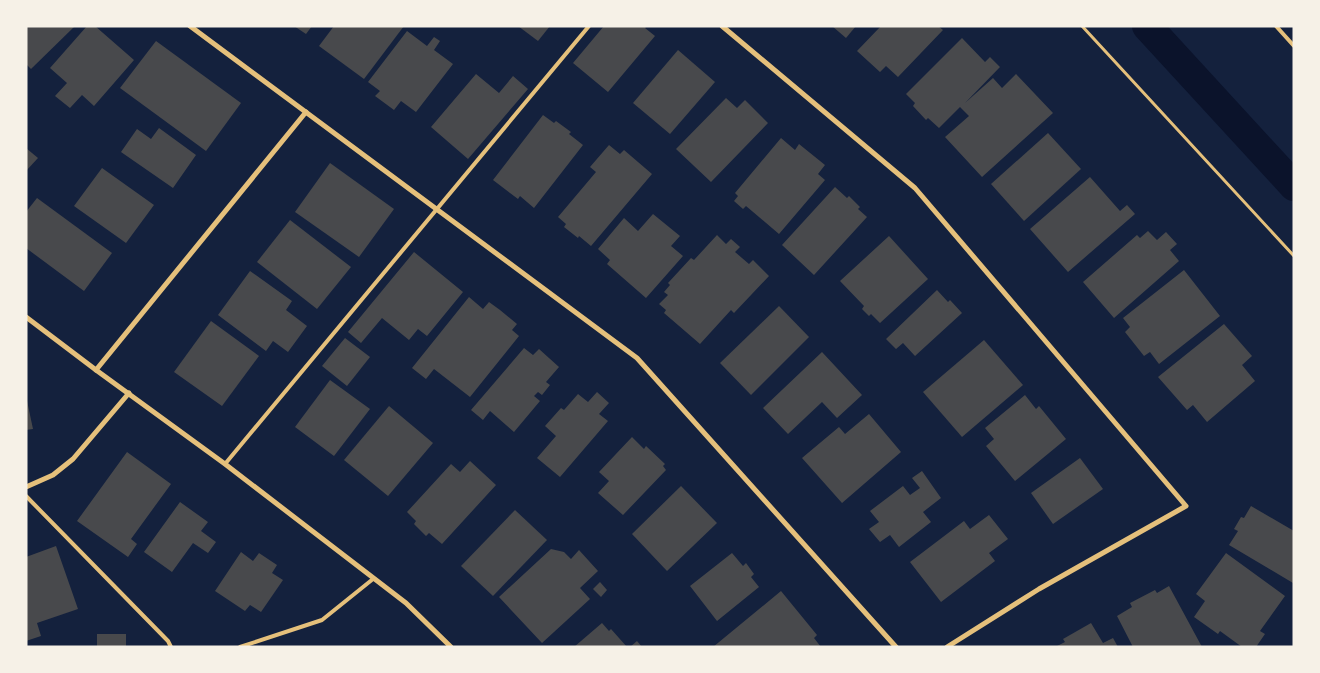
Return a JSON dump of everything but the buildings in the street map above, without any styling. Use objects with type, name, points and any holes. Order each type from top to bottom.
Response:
[{"type":"street","points":[[190,26],[637,358],[896,647]]},
{"type":"street","points":[[722,26],[915,188],[1186,506],[1039,589],[947,647]]},
{"type":"street","points":[[96,370],[306,112]]},
{"type":"street","points":[[26,317],[225,464],[406,603],[451,647]]},
{"type":"street","points":[[26,487],[53,476],[73,460],[129,393]]},
{"type":"lane","points":[[225,464],[589,26]]},
{"type":"lane","points":[[1276,26],[1294,46]]},
{"type":"lane","points":[[26,496],[168,640],[171,647]]},
{"type":"lane","points":[[240,647],[322,620],[373,578]]},
{"type":"path","points":[[1082,26],[1294,256]]},
{"type":"waterway","points":[[1147,26],[1294,186]]}]
